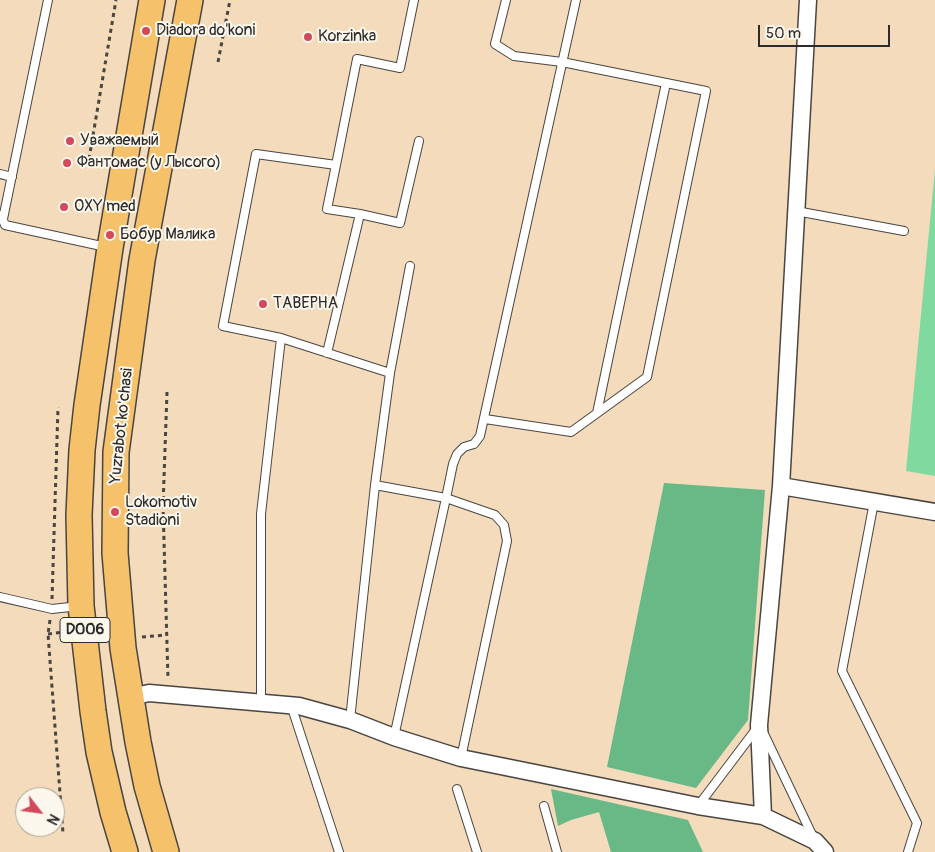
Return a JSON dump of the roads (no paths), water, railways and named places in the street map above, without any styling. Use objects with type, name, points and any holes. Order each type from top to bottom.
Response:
[{"type":"main road","name":"D006","points":[[125,852],[113,812],[99,752],[93,711],[81,606],[79,515],[82,450],[87,405],[110,248],[152,0]]},
{"type":"main road","name":"Yuzrabot ko'chasi","points":[[166,852],[146,786],[123,648],[115,553],[116,452],[142,260],[190,0]]},
{"type":"main road","points":[[87,405],[95,398],[105,396],[114,399],[121,407]]},
{"type":"street","points":[[763,816],[759,725],[781,486],[808,0]]},
{"type":"street","points":[[781,486],[935,512]]},
{"type":"street","points":[[131,697],[149,693],[299,706],[350,720],[394,737],[461,758],[698,806],[763,816],[820,846]]},
{"type":"lane","points":[[48,0],[12,177],[2,216],[6,225],[110,248]]},
{"type":"lane","points":[[414,0],[400,68],[357,59],[327,209],[400,223],[419,141]]},
{"type":"lane","points":[[485,419],[571,432],[647,377],[706,91],[562,62],[514,56],[495,44],[506,0]]},
{"type":"lane","points":[[394,737],[453,464],[457,454],[464,448],[474,444],[480,436],[485,419],[576,0]]},
{"type":"lane","points":[[597,413],[666,83]]},
{"type":"lane","points":[[336,165],[256,154],[223,326],[281,338],[390,373]]},
{"type":"lane","points":[[0,174],[12,177]]},
{"type":"lane","points":[[796,211],[904,231]]},
{"type":"lane","points":[[327,353],[360,214]]},
{"type":"lane","points":[[350,720],[390,373],[410,266]]},
{"type":"lane","points":[[261,702],[261,514],[281,338]]},
{"type":"lane","points":[[376,485],[446,498],[495,515],[504,525],[507,541],[461,758]]},
{"type":"lane","points":[[874,502],[842,670],[917,823],[908,852]]},
{"type":"lane","points":[[0,597],[52,609],[81,606]]},
{"type":"lane","points":[[291,705],[339,852]]},
{"type":"lane","points":[[698,806],[759,725],[820,846]]},
{"type":"lane","points":[[457,789],[477,852]]},
{"type":"lane","points":[[544,806],[557,852]]},
{"type":"place","name":"Diadora do'koni","points":[[146,31]]},
{"type":"place","name":"Korzinka","points":[[308,37]]},
{"type":"place","name":"Уважаемый","points":[[70,141]]},
{"type":"place","name":"Фантомас (у Лысого)","points":[[67,163]]},
{"type":"place","name":"OXY med","points":[[64,207]]},
{"type":"place","name":"Бобур Малика","points":[[110,235]]},
{"type":"place","name":"ТАВЕРНА","points":[[263,304]]},
{"type":"place","name":"Lokomotiv Stadioni","points":[[115,512]]}]
